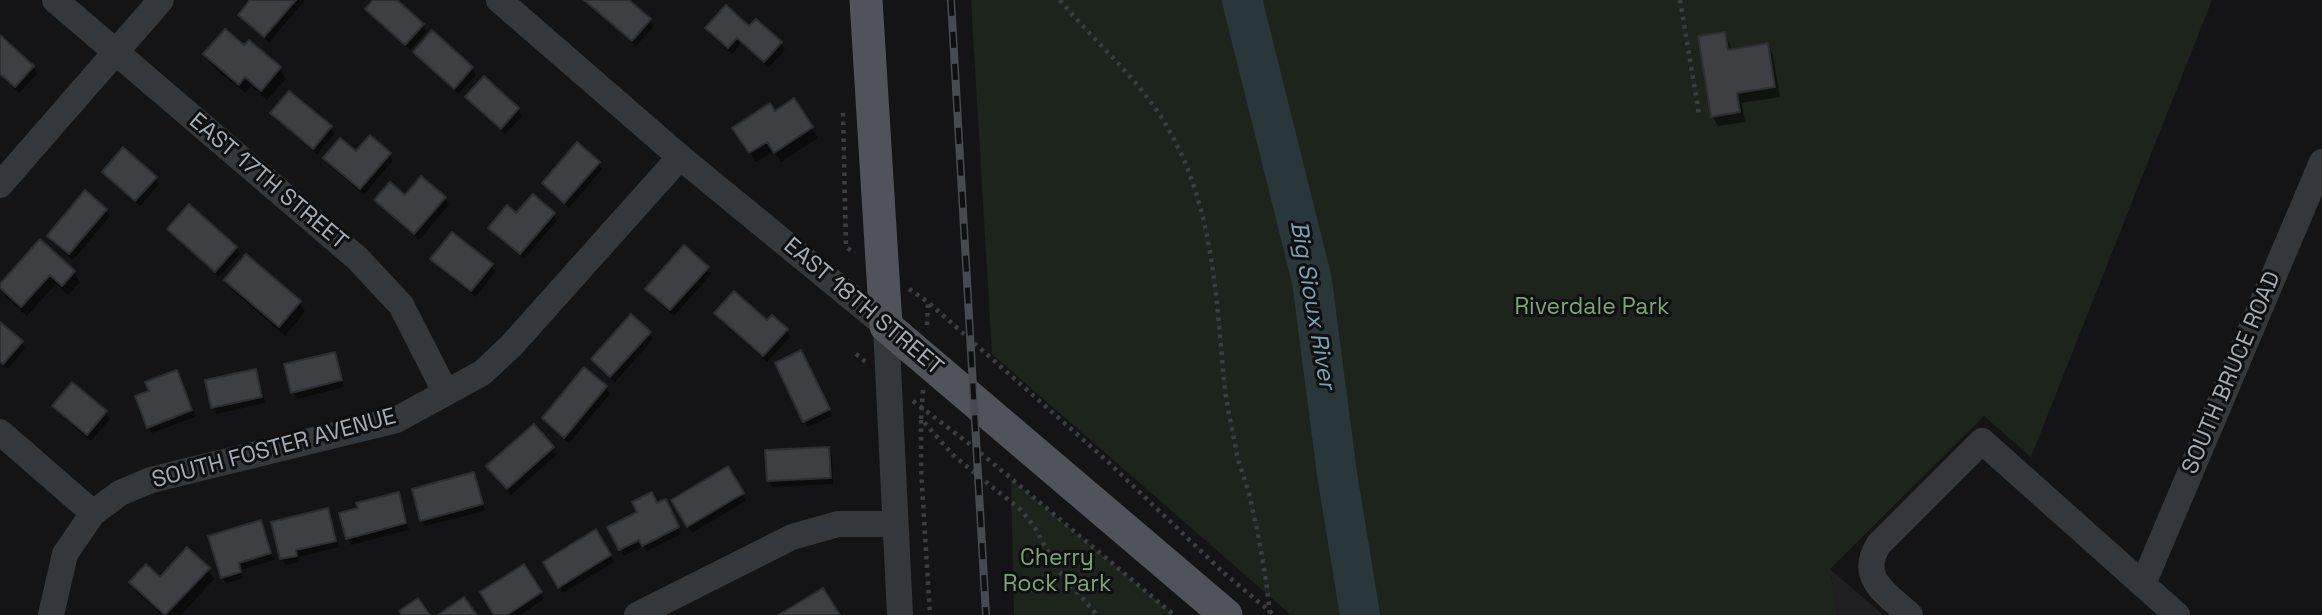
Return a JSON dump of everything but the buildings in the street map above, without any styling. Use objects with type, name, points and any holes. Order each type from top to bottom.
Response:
[{"type":"main road","points":[[866,0],[886,326]]},
{"type":"main road","name":"EAST 18TH STREET","points":[[886,326],[1224,613]]},
{"type":"street","name":"EAST 17TH STREET","points":[[55,0],[357,258],[401,305],[446,393]]},
{"type":"street","points":[[0,185],[161,0]]},
{"type":"street","name":"EAST 18TH STREET","points":[[499,0],[680,157],[886,326]]},
{"type":"street","name":"SOUTH FOSTER AVENUE","points":[[51,615],[65,554],[93,513],[120,493],[151,480],[396,420],[482,373],[512,346],[680,157]]},
{"type":"street","name":"SOUTH BRUCE ROAD","points":[[2143,584],[2322,162]]},
{"type":"street","points":[[886,326],[900,615]]},
{"type":"street","points":[[0,432],[93,513]]},
{"type":"street","points":[[1910,615],[1876,583],[1870,566],[1871,556],[1879,544],[1982,441],[2177,615]]},
{"type":"street","points":[[638,615],[792,537],[838,524],[894,524]]},
{"type":"path","points":[[1060,0],[1153,104],[1185,161],[1196,192],[1210,247],[1217,291],[1224,383],[1236,453],[1256,522],[1272,615]]},
{"type":"path","points":[[1680,0],[1699,114]]},
{"type":"path","points":[[928,302],[1106,460],[1272,615]]},
{"type":"path","points":[[925,358],[920,419],[930,615]]},
{"type":"path","points":[[889,382],[976,449],[1174,615]]},
{"type":"path","points":[[920,419],[955,457],[1021,510],[1034,526],[1058,570],[1097,615]]},
{"type":"shaded area","points":[[1830,569],[1883,615],[1838,615]]},
{"type":"green space","name":"Riverdale Park","points":[[971,0],[2212,0],[2031,457],[1984,416],[1830,569],[1838,615],[1291,615],[992,354]]},
{"type":"green space","name":"Cherry Rock Park","points":[[1011,479],[1174,615],[1014,615]]},
{"type":"waterway","name":"Big Sioux River","points":[[1242,0],[1312,281],[1337,474],[1360,615]]},
{"type":"railway","points":[[951,0],[986,615]]}]
